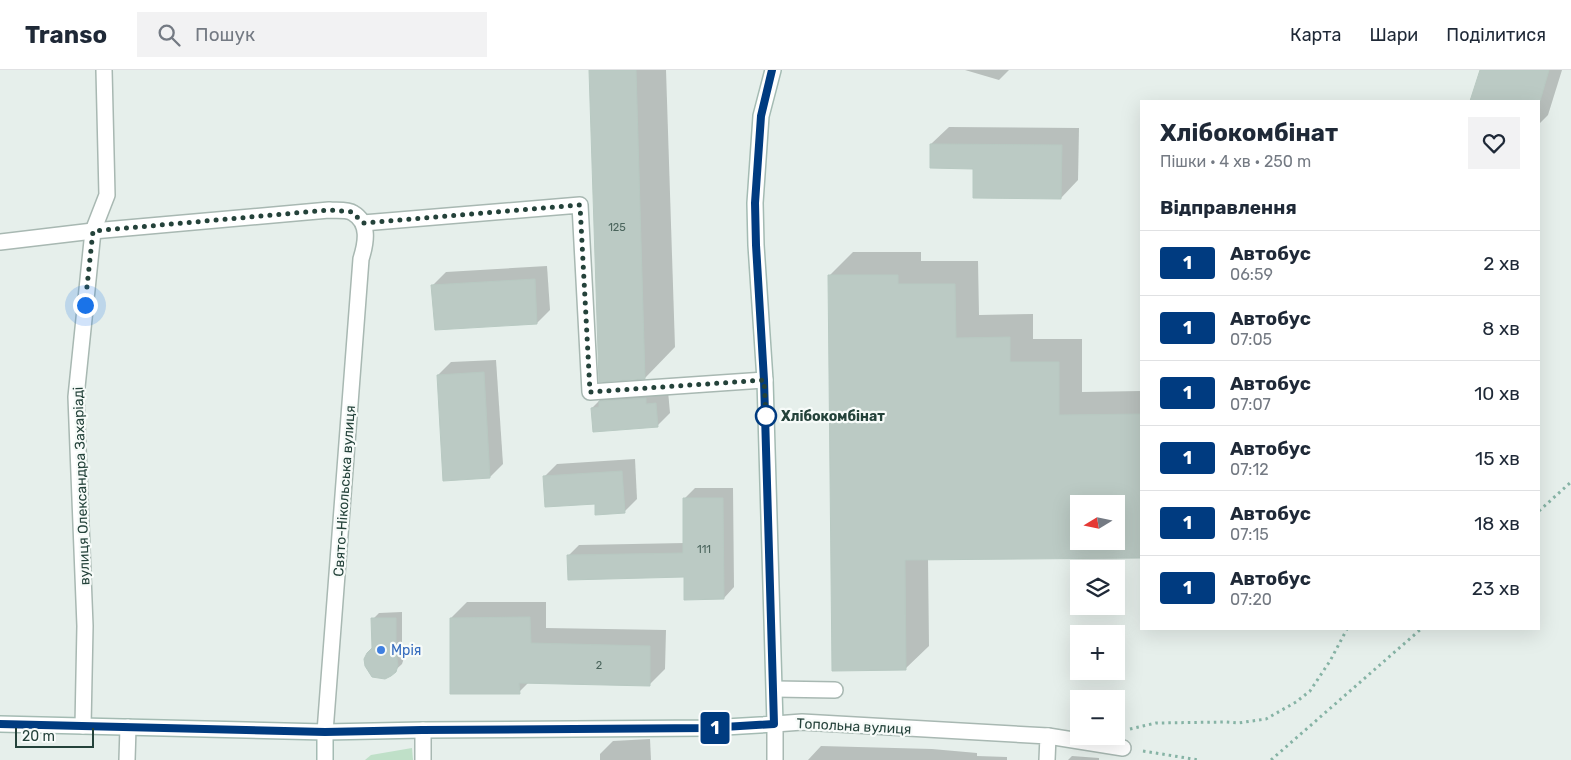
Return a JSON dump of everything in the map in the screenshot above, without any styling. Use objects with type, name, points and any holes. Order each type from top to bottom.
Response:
[{"type":"street","name":"вулиця Олександра Захаріаді","points":[[84,726],[86,626],[76,397],[93,231],[106,195],[104,70]]},
{"type":"street","points":[[772,70],[761,116],[755,203],[764,380],[775,689],[775,760]]},
{"type":"street","points":[[0,242],[93,231],[329,210],[352,212],[363,223],[580,205],[590,392],[764,380]]},
{"type":"street","name":"Свято-Нікольська вулиця","points":[[325,760],[325,732],[361,259],[366,242],[363,223]]},
{"type":"street","points":[[775,689],[835,690]]},
{"type":"street","name":"Топольна вулиця","points":[[0,724],[325,732],[708,728],[802,722],[1048,736],[1123,748]]},
{"type":"street","points":[[127,760],[128,727]]},
{"type":"street","points":[[422,730],[423,760]]},
{"type":"street","points":[[1047,760],[1048,736]]},
{"type":"path","points":[[1540,511],[1571,482]]},
{"type":"path","points":[[1125,729],[1156,723],[1238,723],[1266,718],[1296,702],[1310,691],[1347,630]]},
{"type":"path","points":[[1271,760],[1420,630]]},
{"type":"path","points":[[1123,748],[1198,760]]},
{"type":"green space","points":[[412,748],[413,760],[365,760],[371,755]]},
{"type":"building","points":[[589,70],[636,70],[645,379],[599,382]]},
{"type":"building","points":[[1480,70],[1549,70],[1540,101],[1470,100]]},
{"type":"building","points":[[930,144],[1062,145],[1061,199],[973,198],[973,169],[930,168]]},
{"type":"building","points":[[828,275],[898,275],[898,284],[955,284],[956,338],[1010,337],[1010,362],[1059,362],[1059,415],[1140,414],[1140,558],[905,560],[906,670],[832,671]]},
{"type":"building","points":[[535,279],[537,324],[435,330],[431,285]]},
{"type":"building","points":[[484,372],[490,478],[443,481],[437,375]]},
{"type":"building","points":[[646,398],[646,404],[656,403],[658,427],[593,432],[591,408],[599,407],[599,401]]},
{"type":"building","points":[[622,471],[625,513],[595,515],[595,504],[545,507],[543,476]]},
{"type":"building","points":[[683,498],[723,498],[724,599],[684,600],[684,577],[568,580],[567,555],[683,553]]},
{"type":"building","points":[[530,617],[531,643],[650,646],[650,686],[519,683],[520,694],[450,694],[450,618]]},
{"type":"building","name":"Мрія","points":[[371,618],[396,618],[398,665],[396,672],[385,679],[372,677],[365,666],[364,659],[372,648]]},
{"type":"bus line","name":"1","points":[[0,724],[325,732],[708,728],[774,724],[775,689],[764,380],[755,203],[761,116],[772,70]]},
{"type":"place","name":"Хлібокомбінат","points":[[766,416]]},
{"type":"place","name":"Мрія","points":[[381,650]]},
{"type":"route","points":[[85,305],[93,231],[329,210],[352,212],[363,223],[580,205],[590,392],[764,380],[766,416]]}]
